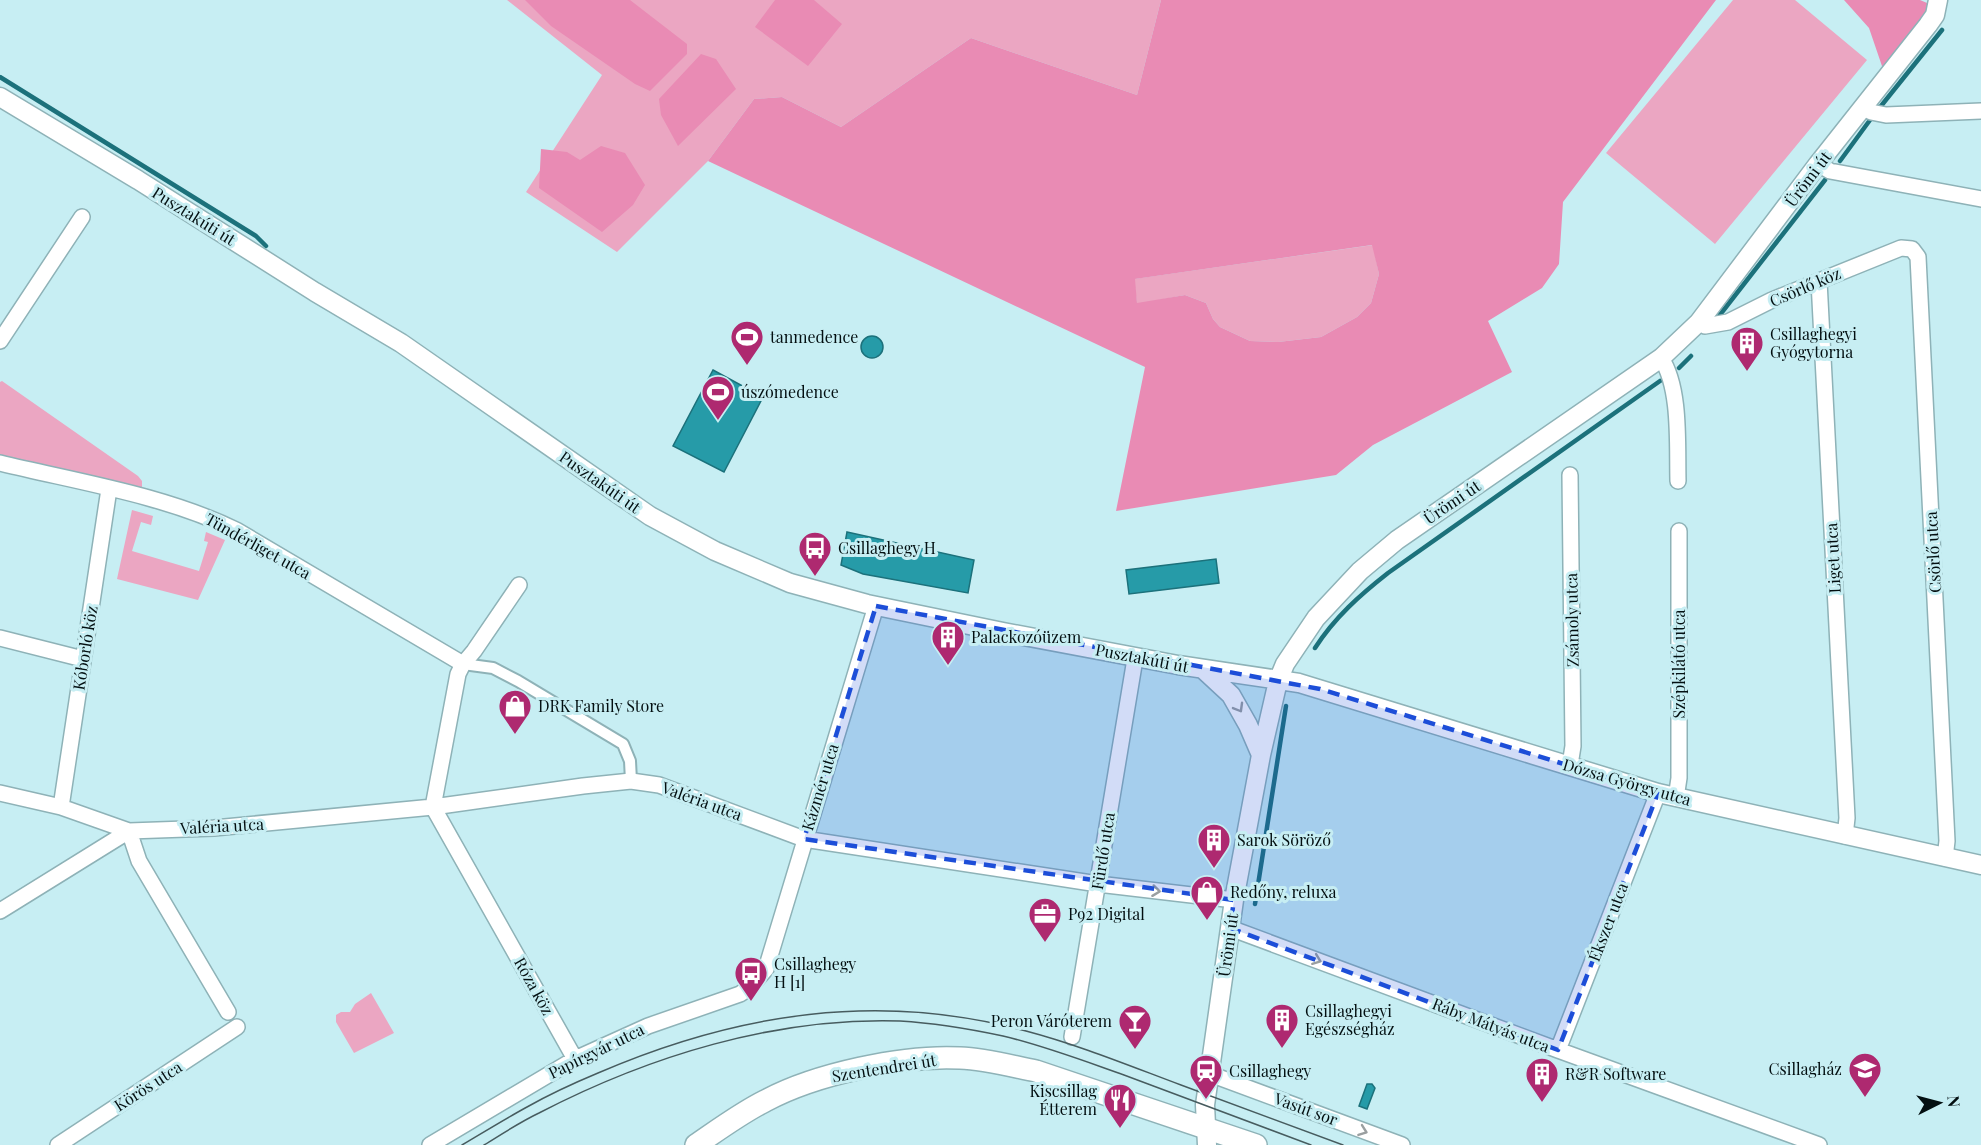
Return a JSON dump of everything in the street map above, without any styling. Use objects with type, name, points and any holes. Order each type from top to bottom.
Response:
[{"type":"main road","name":"Szentendrei út","points":[[696,1145],[765,1101],[802,1085],[841,1073],[927,1058],[961,1058],[1036,1071],[1207,1138],[1256,1145]]},
{"type":"street","name":"Ürömi út","points":[[1207,1138],[1205,1105],[1234,900],[1261,755],[1278,681],[1285,664],[1316,618],[1360,572],[1397,540],[1661,358],[1699,322],[1818,164],[1929,26],[1939,1]]},
{"type":"street","name":"Pusztakúti út","points":[[0,97],[401,343],[650,516],[715,551],[790,583],[835,597],[1204,670],[1278,681]]},
{"type":"street","points":[[1863,107],[1871,112],[1886,115],[1981,111]]},
{"type":"street","points":[[1818,164],[1830,171],[1981,199]]},
{"type":"street","points":[[0,341],[82,217]]},
{"type":"street","name":"Csörlő köz","points":[[1699,322],[1706,326],[1728,322],[1772,300],[1901,248],[1912,249]]},
{"type":"street","name":"Csörlő utca","points":[[1912,249],[1918,257],[1946,858]]},
{"type":"street","name":"Liget utca","points":[[1819,281],[1847,818],[1845,836]]},
{"type":"street","points":[[1661,358],[1666,364],[1674,390],[1678,481]]},
{"type":"street","name":"Tündérliget utca","points":[[0,463],[177,506],[212,518],[463,664]]},
{"type":"street","name":"Zsámoly utca","points":[[1570,475],[1573,746],[1570,765]]},
{"type":"street","name":"Kóborló köz","points":[[61,807],[109,489]]},
{"type":"street","name":"Szépkilátó utca","points":[[1676,798],[1679,778],[1678,531]]},
{"type":"street","points":[[433,807],[453,693],[463,664],[519,585]]},
{"type":"street","name":"Kázmér utca","points":[[766,969],[876,606]]},
{"type":"street","points":[[0,638],[83,659]]},
{"type":"street","points":[[463,664],[493,668],[623,744],[630,761],[631,781]]},
{"type":"street","name":"Fürdő utca","points":[[1072,1037],[1134,665]]},
{"type":"street","points":[[1204,670],[1231,695],[1261,755]]},
{"type":"street","name":"Dózsa György utca","points":[[1278,681],[1299,683],[1320,689],[1676,798],[1981,865]]},
{"type":"street","name":"Valéria utca","points":[[129,831],[235,827],[433,807],[631,781],[659,784],[804,839],[1098,884],[1234,900]]},
{"type":"street","points":[[0,793],[61,807],[129,831]]},
{"type":"street","name":"Ékszer utca","points":[[1558,1050],[1658,793]]},
{"type":"street","name":"Róza köz","points":[[433,807],[575,1059]]},
{"type":"street","points":[[0,911],[129,831]]},
{"type":"street","points":[[129,831],[139,861],[228,1012]]},
{"type":"street","name":"Ráby Mátyás utca","points":[[1230,928],[1819,1145]]},
{"type":"street","name":"Papírgyár utca","points":[[430,1145],[575,1059],[648,1026],[740,994],[749,988],[766,969]]},
{"type":"street","name":"Körös utca","points":[[58,1145],[237,1027]]},
{"type":"street","name":"Vasút sor","points":[[1210,1074],[1402,1145]]},
{"type":"highlighted area","points":[[876,606],[1320,689],[1658,793],[1558,1050],[1230,928],[1234,900],[804,839]]},
{"type":"shaded area","points":[[507,0],[1161,0],[1137,95],[971,38],[841,127],[782,97],[754,99],[708,161],[617,252],[526,192],[602,75]]},
{"type":"shaded area","points":[[525,0],[630,0],[687,44],[687,54],[650,91],[635,84],[551,26]]},
{"type":"shaded area","points":[[775,0],[814,0],[842,24],[808,66],[755,27]]},
{"type":"shaded area","points":[[1161,0],[1716,0],[1563,202],[1559,264],[1542,288],[1488,321],[1512,372],[1373,445],[1336,475],[1116,511],[1145,367],[708,161],[754,99],[782,97],[841,127],[971,38],[1137,95]],"holes":[[[1372,245],[1379,274],[1371,303],[1357,317],[1321,337],[1278,342],[1250,341],[1220,327],[1213,319],[1206,303],[1185,295],[1137,303],[1135,279]]]},
{"type":"shaded area","points":[[1733,0],[1795,0],[1867,60],[1715,244],[1606,153]]},
{"type":"shaded area","points":[[1844,0],[1920,0],[1934,6],[1883,69],[1869,28]]},
{"type":"shaded area","points":[[701,54],[716,59],[736,89],[678,146],[661,115],[659,99]]},
{"type":"shaded area","points":[[601,146],[625,153],[645,185],[633,205],[602,232],[539,188],[541,149],[567,152],[580,160]]},
{"type":"shaded area","points":[[1373,245],[1379,274],[1371,303],[1357,317],[1321,337],[1278,342],[1250,341],[1220,327],[1213,319],[1206,303],[1185,295],[1137,304],[1134,279]]},
{"type":"shaded area","points":[[2,381],[138,476],[142,481],[142,489],[0,455],[0,382]]},
{"type":"shaded area","points":[[132,510],[153,516],[151,525],[141,522],[132,551],[199,571],[208,542],[204,541],[206,532],[225,540],[198,600],[117,579]]},
{"type":"shaded area","points":[[371,993],[394,1033],[354,1053],[336,1022],[336,1015],[341,1012],[350,1012],[355,1004]]},
{"type":"water","points":[[868,336],[876,336],[883,343],[883,351],[876,358],[868,358],[861,351],[861,343]]},
{"type":"water","name":"úszómedence","points":[[713,370],[763,397],[724,472],[673,446]]},
{"type":"water","points":[[847,532],[974,560],[968,593],[863,574],[841,565]]},
{"type":"water","points":[[1216,559],[1219,583],[1129,594],[1126,570]]},
{"type":"water","points":[[1367,1084],[1372,1084],[1375,1088],[1367,1109],[1359,1106]]},
{"type":"waterway","points":[[1881,106],[1942,30]]},
{"type":"waterway","points":[[0,77],[256,236],[266,246]]},
{"type":"waterway","points":[[1840,161],[1870,120]]},
{"type":"waterway","points":[[1719,316],[1825,180]]},
{"type":"waterway","points":[[1679,368],[1691,356]]},
{"type":"waterway","points":[[1315,648],[1348,607],[1388,573],[1660,381]]},
{"type":"waterway","points":[[1255,904],[1286,706]]},
{"type":"tram line","points":[[462,1145],[553,1093],[650,1052],[756,1023],[809,1014],[863,1011],[917,1012],[971,1019],[1026,1031],[1104,1056],[1343,1145]]},
{"type":"tram line","points":[[484,1145],[525,1120],[581,1093],[669,1058],[760,1033],[853,1021],[926,1023],[1003,1036],[1034,1044],[1311,1145]]},
{"type":"place","name":"tanmedence","points":[[747,366]]},
{"type":"place","name":"Csillaghegyi Gyógytorna","points":[[1747,372]]},
{"type":"place","name":"úszómedence","points":[[718,421]]},
{"type":"place","name":"Csillaghegy H","points":[[815,577]]},
{"type":"place","name":"Palackozóüzem","points":[[948,666]]},
{"type":"place","name":"DRK Family Store","points":[[515,735]]},
{"type":"place","name":"Sarok Söröző","points":[[1214,869]]},
{"type":"place","name":"Redőny, reluxa","points":[[1207,921]]},
{"type":"place","name":"P92 Digital","points":[[1045,943]]},
{"type":"place","name":"Csillaghegy H [1]","points":[[751,1002]]},
{"type":"place","name":"Csillaghegyi Egészségház","points":[[1282,1049]]},
{"type":"place","name":"Peron Váróterem","points":[[1135,1050]]},
{"type":"place","name":"Csillagház","points":[[1865,1098]]},
{"type":"place","name":"Csillaghegy","points":[[1206,1100]]},
{"type":"place","name":"R&R Software","points":[[1542,1103]]},
{"type":"place","name":"Kiscsillag Étterem","points":[[1120,1129]]}]
